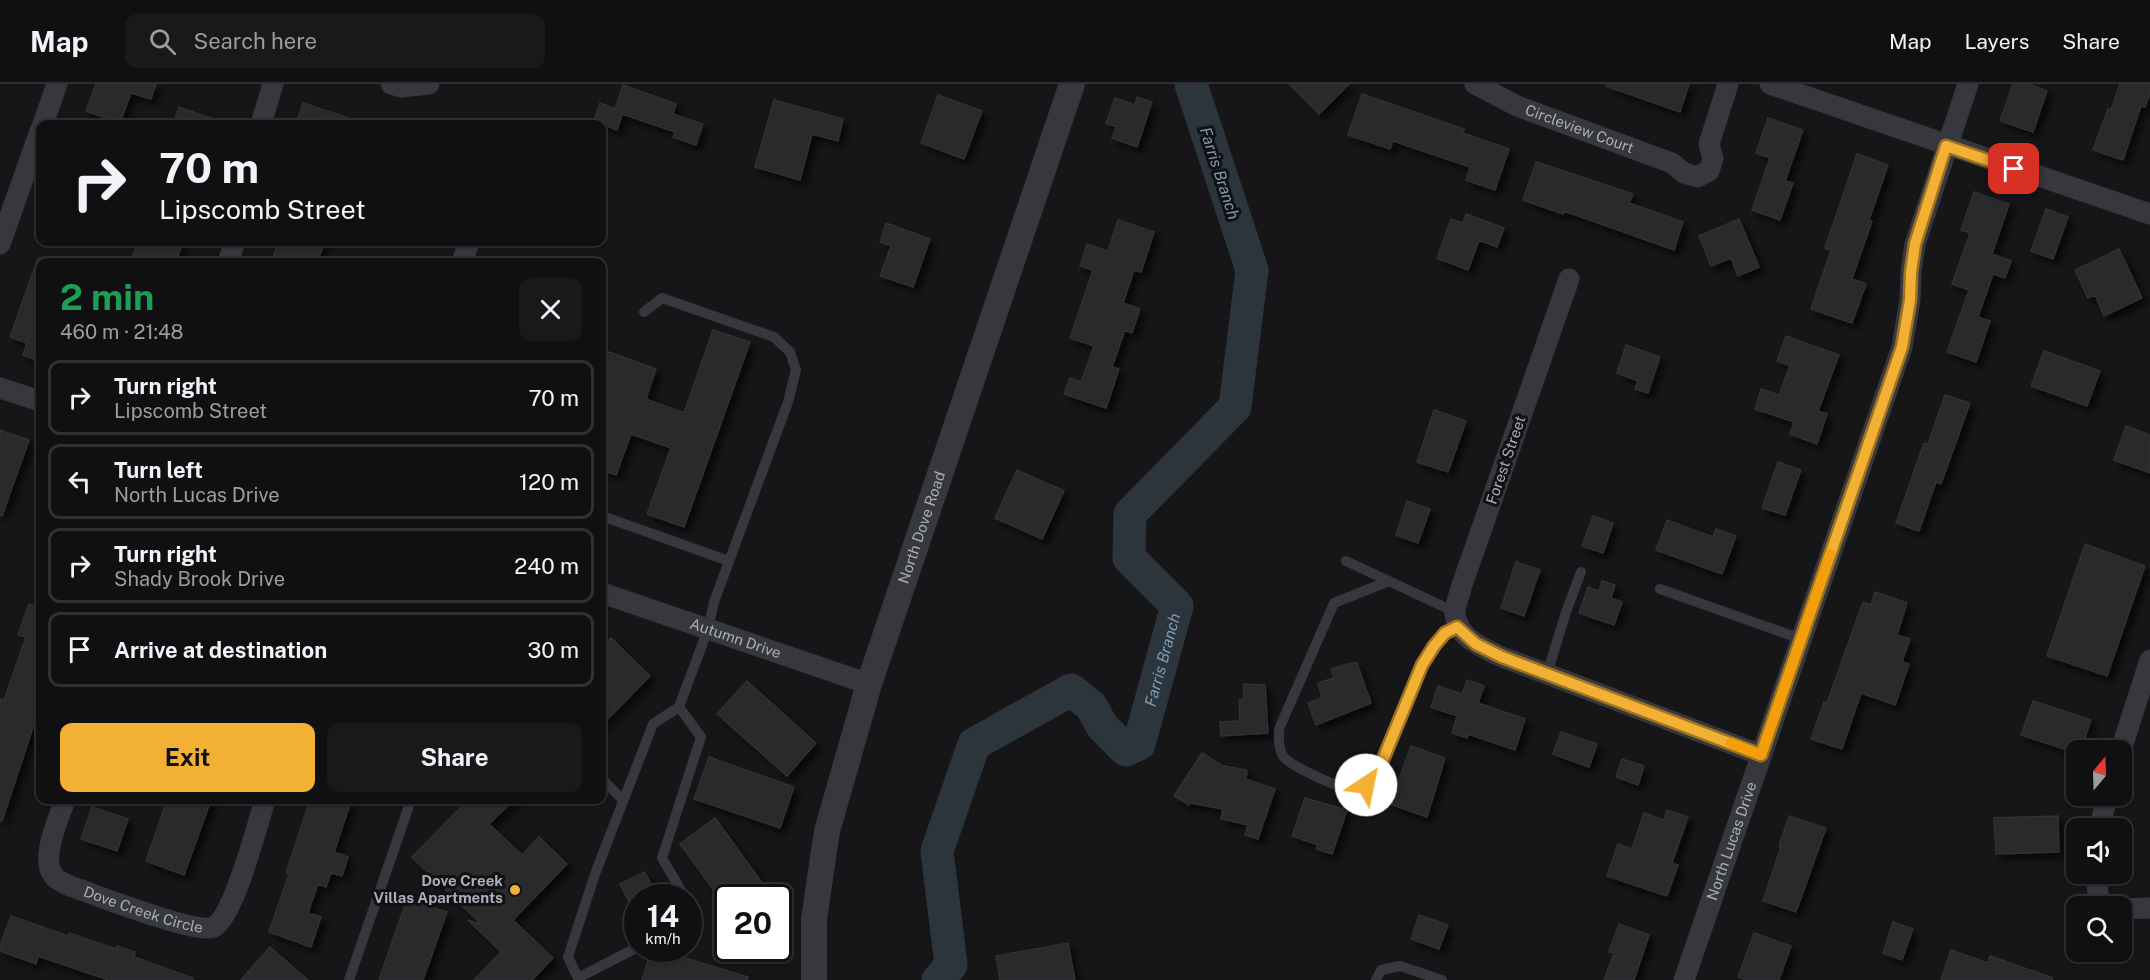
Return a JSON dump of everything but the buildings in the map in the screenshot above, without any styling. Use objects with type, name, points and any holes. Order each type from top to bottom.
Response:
[{"type":"street","points":[[44,120],[57,84]]},
{"type":"street","points":[[262,120],[273,84]]},
{"type":"street","points":[[390,84],[400,87],[429,84]]},
{"type":"street","name":"North Dove Road","points":[[814,980],[814,919],[827,831],[869,684],[1072,84]]},
{"type":"street","name":"Circleview Court","points":[[1475,84],[1517,105],[1672,163],[1684,173],[1697,177],[1709,171],[1713,159],[1709,144],[1728,84]]},
{"type":"street","points":[[1770,84],[2150,214]]},
{"type":"street","name":"North Lucas Drive","points":[[1684,980],[1902,347],[1910,300],[1915,244],[1968,84]]},
{"type":"street","points":[[0,244],[36,142]]},
{"type":"street","name":"Forest Street","points":[[1460,625],[1466,574],[1569,279]]},
{"type":"street","points":[[0,388],[36,400]]},
{"type":"street","name":"Autumn Drive","points":[[606,594],[869,684]]},
{"type":"street","points":[[1460,625],[1476,644],[1502,657],[1761,755]]},
{"type":"street","points":[[2124,740],[2150,660]]},
{"type":"street","name":"Dove Creek Circle","points":[[64,804],[49,848],[49,869],[54,878],[70,886],[183,925],[204,929],[214,927],[225,914],[234,897],[264,804]]},
{"type":"street","points":[[2132,909],[2150,908]]},
{"type":"lane","points":[[624,955],[579,979],[568,957],[595,874],[653,724],[679,707],[708,629],[714,602],[788,402],[795,370],[790,352],[774,337],[662,298],[644,312]]},
{"type":"lane","points":[[606,517],[729,561]]},
{"type":"lane","points":[[1346,561],[1389,581],[1460,625]]},
{"type":"lane","points":[[1547,674],[1581,572]]},
{"type":"lane","points":[[1389,581],[1335,603],[1279,729],[1279,747],[1292,765],[1325,781],[1353,789],[1366,785],[1377,774],[1422,665],[1445,633],[1460,625]]},
{"type":"lane","points":[[1660,589],[1801,639]]},
{"type":"lane","points":[[677,884],[662,858],[701,737],[679,707]]},
{"type":"lane","points":[[606,783],[623,800]]},
{"type":"lane","points":[[350,980],[410,804]]},
{"type":"lane","points":[[1376,980],[1381,970],[1400,966],[1442,980]]},
{"type":"waterway","name":"Farris Branch","points":[[938,980],[951,965],[937,851],[974,744],[1071,690],[1091,706],[1102,726],[1126,750],[1139,744],[1177,606],[1129,558],[1130,514],[1235,407],[1252,270],[1191,84]]},
{"type":"slow traffic","points":[[1731,743],[1761,755],[1830,554]]},
{"type":"place","name":"Dove Creek Villas Apartments","points":[[515,890]]},
{"type":"route","points":[[1366,785],[1377,774],[1422,665],[1445,633],[1457,627],[1476,644],[1502,657],[1761,755],[1902,347],[1910,300],[1915,244],[1946,146],[2014,169]]}]
